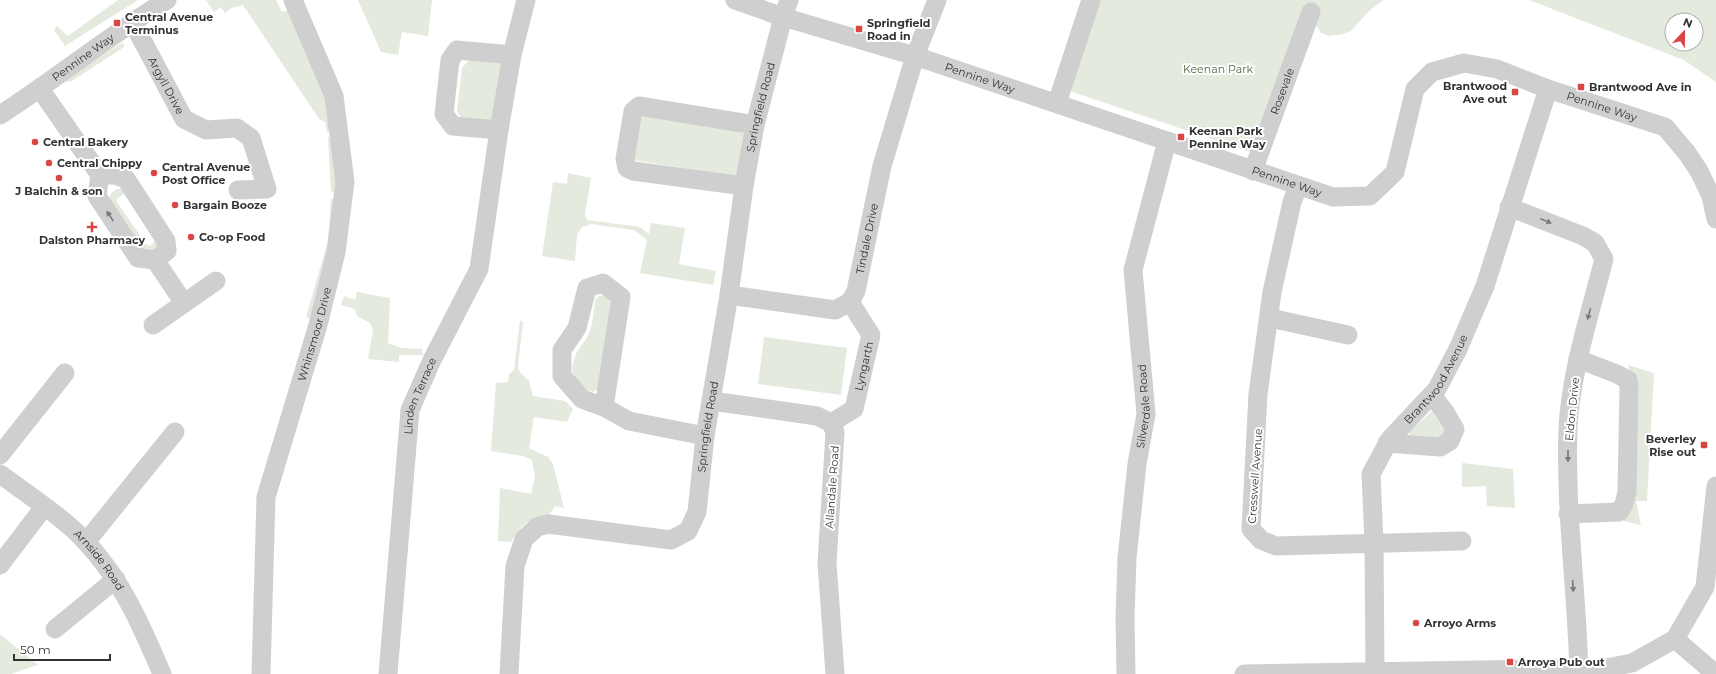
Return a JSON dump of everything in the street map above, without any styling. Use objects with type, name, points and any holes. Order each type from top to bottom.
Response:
[{"type":"street","name":"Pennine Way","points":[[0,115],[40,89],[132,21],[166,0]]},
{"type":"street","name":"Whinsmoor Drive","points":[[261,674],[266,497],[318,325],[336,252],[345,182],[334,96],[293,0]]},
{"type":"street","name":"Linden Terrace","points":[[388,674],[410,410],[432,360],[479,269],[499,130],[512,55],[526,0]]},
{"type":"street","name":"Pennine Way","points":[[735,0],[786,8],[915,56],[1253,170],[1298,187],[1333,197],[1370,196],[1395,172],[1415,89],[1432,72],[1464,63],[1497,69],[1548,89],[1665,127],[1687,153],[1713,194],[1716,219]]},
{"type":"street","name":"Tindale Drive","points":[[850,302],[856,291],[882,166],[915,56],[938,0]]},
{"type":"street","points":[[1057,103],[1090,0]]},
{"type":"street","name":"Springfield Road","points":[[509,674],[515,566],[524,540],[536,527],[548,524],[671,540],[688,531],[697,512],[705,436],[729,295],[754,125],[786,8]]},
{"type":"street","name":"Rosevale","points":[[1253,170],[1311,12]]},
{"type":"street","name":"Argyll Drive","points":[[132,21],[184,119],[206,130],[237,128],[251,138],[266,189],[238,190]]},
{"type":"street","points":[[499,130],[453,126],[444,114],[450,60],[457,50],[512,55]]},
{"type":"street","points":[[40,89],[100,175],[97,196],[138,258],[155,260],[167,251],[166,241],[126,179],[115,175],[100,175]]},
{"type":"street","name":"Brantwood Avenue","points":[[1375,672],[1374,543],[1371,474],[1388,444],[1437,389],[1458,349],[1485,286],[1509,206],[1548,89]]},
{"type":"street","points":[[744,186],[633,171],[627,168],[625,159],[633,111],[639,106],[754,125]]},
{"type":"street","name":"Silverdale Road","points":[[1126,674],[1125,618],[1127,558],[1137,464],[1146,414],[1133,270],[1167,141]]},
{"type":"street","name":"Cresswell Avenue","points":[[1298,187],[1292,202],[1272,292],[1270,318],[1258,394],[1251,529],[1261,540],[1276,546],[1462,541]]},
{"type":"street","name":"Eldon Drive","points":[[1509,206],[1583,236],[1595,243],[1604,259],[1578,359],[1568,427],[1568,514],[1579,672]]},
{"type":"street","points":[[155,260],[184,303]]},
{"type":"street","points":[[153,325],[216,281]]},
{"type":"street","points":[[604,407],[621,297],[603,282],[587,288],[577,328],[562,350],[562,376],[582,399],[604,407],[629,421],[705,436]]},
{"type":"street","points":[[729,295],[835,310],[850,302]]},
{"type":"street","name":"Lyngarth","points":[[831,423],[854,409],[871,335],[850,302]]},
{"type":"street","points":[[1270,318],[1348,335]]},
{"type":"street","points":[[1568,514],[1619,512],[1624,504],[1627,492],[1628,380],[1617,374],[1578,359]]},
{"type":"street","points":[[0,456],[65,373]]},
{"type":"street","points":[[1388,444],[1440,447],[1450,441],[1455,430],[1445,412],[1432,395]]},
{"type":"street","points":[[712,401],[817,416],[831,423]]},
{"type":"street","name":"Allandale Road","points":[[831,423],[836,432],[827,563],[835,674]]},
{"type":"street","points":[[86,542],[175,432]]},
{"type":"street","name":"Arnside Road","points":[[0,474],[44,507],[86,542],[116,579],[140,623],[162,674]]},
{"type":"street","points":[[1244,674],[1375,672],[1579,672],[1632,662],[1675,639],[1705,586],[1714,524],[1716,486]]},
{"type":"street","points":[[0,565],[44,507]]},
{"type":"street","points":[[55,629],[116,579]]},
{"type":"street","points":[[1675,639],[1710,670],[1710,674]]},
{"type":"green space","points":[[118,0],[138,0],[65,46],[54,30],[57,26],[68,36]]},
{"type":"green space","points":[[206,0],[276,0],[282,12],[289,10],[324,89],[334,132],[327,132],[325,122],[319,119],[243,5],[231,8],[225,13],[221,7],[214,12]]},
{"type":"green space","points":[[358,0],[432,0],[428,36],[402,32],[398,55],[381,52]]},
{"type":"green space","name":"Keenan Park","points":[[1099,0],[1383,0],[1369,11],[1351,31],[1343,34],[1329,36],[1321,33],[1314,22],[1259,155],[1070,91]]},
{"type":"green space","points":[[1529,0],[1716,0],[1716,82],[1684,60]]},
{"type":"green space","points":[[122,43],[125,45],[124,47],[72,81],[67,82],[64,79]]},
{"type":"green space","points":[[473,59],[507,62],[497,123],[461,118],[457,111],[462,68],[468,61]]},
{"type":"green space","points":[[641,113],[750,134],[738,177],[633,160]]},
{"type":"green space","points":[[328,137],[335,137],[338,191],[331,192]]},
{"type":"green space","points":[[568,173],[591,178],[585,214],[587,220],[640,227],[649,234],[651,223],[685,228],[679,264],[716,271],[713,285],[640,273],[647,240],[634,230],[591,224],[582,227],[577,235],[575,261],[542,256],[553,182],[567,184]]},
{"type":"green space","points":[[117,189],[128,191],[117,199],[117,202],[146,244],[150,246],[157,239],[159,244],[153,253],[142,249],[109,198],[111,193]]},
{"type":"green space","points":[[338,198],[337,219],[311,320],[306,317],[328,241],[331,199]]},
{"type":"green space","points":[[357,292],[390,298],[388,343],[401,348],[422,349],[423,355],[399,355],[399,362],[368,359],[373,330],[370,323],[357,316],[355,309],[341,305],[344,296],[355,300]]},
{"type":"green space","points":[[606,295],[609,297],[611,303],[599,389],[593,392],[586,390],[577,383],[574,378],[573,367],[576,354],[588,336],[593,317],[595,300],[599,296]]},
{"type":"green space","points":[[520,320],[523,322],[518,365],[519,371],[529,381],[533,396],[565,401],[573,409],[567,422],[534,417],[529,448],[548,457],[553,464],[564,508],[555,506],[548,517],[530,521],[518,531],[511,542],[498,541],[500,488],[531,494],[535,477],[532,460],[523,456],[491,451],[496,383],[508,382],[509,374],[514,370]]},
{"type":"green space","points":[[764,337],[847,348],[841,395],[758,384]]},
{"type":"green space","points":[[1628,365],[1654,373],[1647,501],[1636,501],[1641,525],[1624,521],[1629,504],[1631,376]]},
{"type":"green space","points":[[1434,409],[1446,423],[1442,440],[1415,439],[1408,433]]},
{"type":"green space","points":[[1462,463],[1513,469],[1515,508],[1487,506],[1486,486],[1462,487]]},
{"type":"green space","points":[[0,634],[38,665],[11,674],[0,674]]},
{"type":"place","name":"Central Avenue Terminus","points":[[117,23]]},
{"type":"place","name":"Springfield Road in","points":[[859,29]]},
{"type":"place","name":"Brantwood Ave in","points":[[1581,87]]},
{"type":"place","name":"Brantwood Ave out","points":[[1515,92]]},
{"type":"place","name":"Keenan Park Pennine Way","points":[[1181,137]]},
{"type":"place","name":"Central Bakery","points":[[35,142]]},
{"type":"place","name":"Central Chippy","points":[[49,163]]},
{"type":"place","name":"Central Avenue Post Office","points":[[154,173]]},
{"type":"place","name":"J Balchin & son","points":[[59,178]]},
{"type":"place","name":"Bargain Booze","points":[[175,205]]},
{"type":"place","name":"Dalston Pharmacy","points":[[92,227]]},
{"type":"place","name":"Co-op Food","points":[[191,237]]},
{"type":"place","name":"Beverley Rise out","points":[[1704,445]]},
{"type":"place","name":"Arroyo Arms","points":[[1416,623]]},
{"type":"place","name":"Arroya Pub out","points":[[1510,662]]}]
